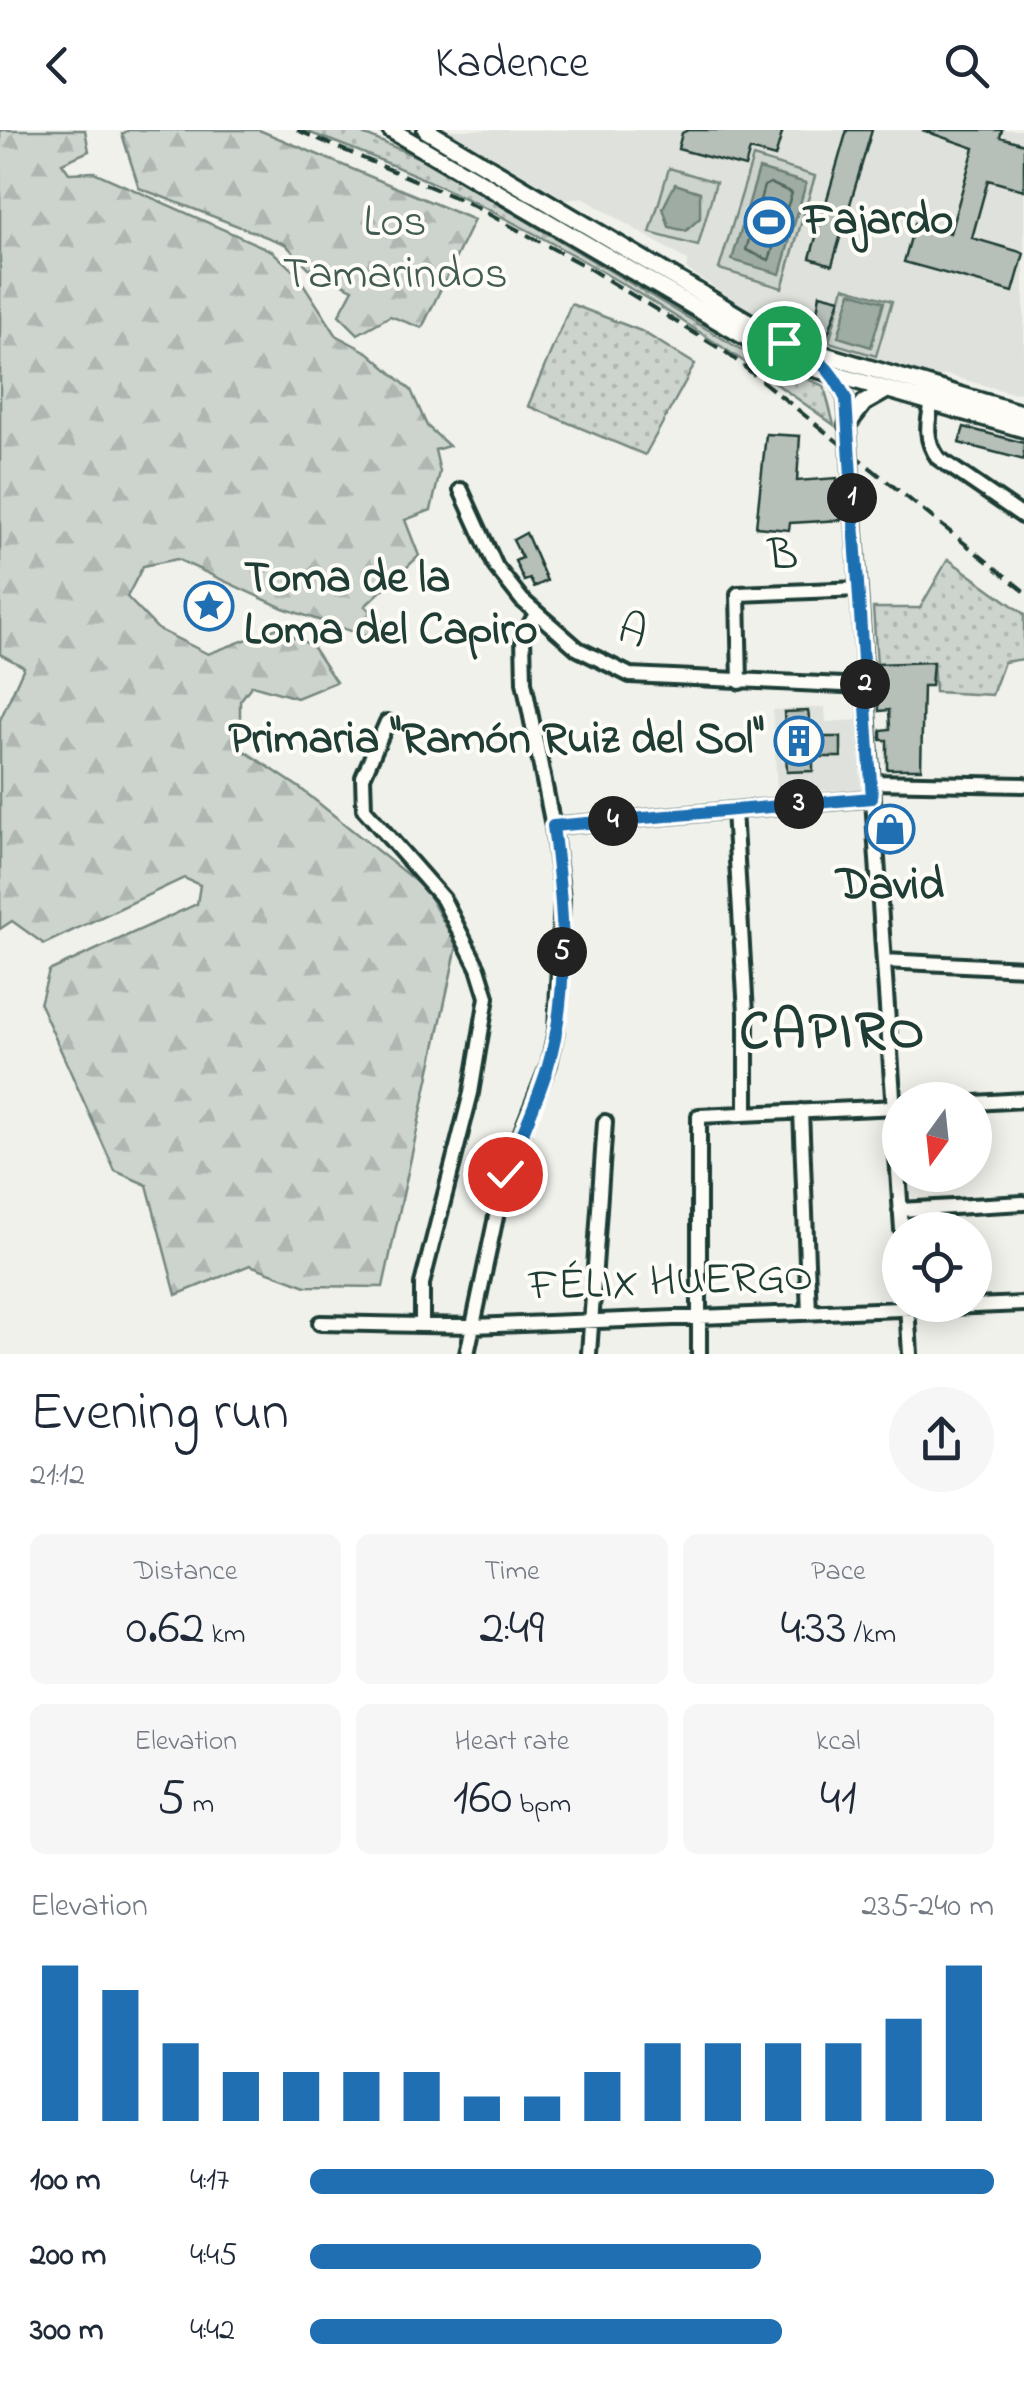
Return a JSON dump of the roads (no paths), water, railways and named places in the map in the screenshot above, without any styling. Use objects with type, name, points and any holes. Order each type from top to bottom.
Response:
[{"type":"main road","points":[[381,130],[395,133],[785,360],[1024,429]]},
{"type":"main road","points":[[426,130],[784,343],[1024,414]]},
{"type":"main road","points":[[814,353],[834,375]]},
{"type":"main road","points":[[857,382],[881,372]]},
{"type":"main road","points":[[847,424],[864,403],[886,390]]},
{"type":"street","points":[[834,375],[846,399],[895,1082]]},
{"type":"street","points":[[846,399],[857,382]]},
{"type":"street","points":[[932,403],[926,426],[931,448],[938,458],[1024,517]]},
{"type":"street","name":"A","points":[[462,490],[496,567],[536,614],[578,650],[630,675],[865,686]]},
{"type":"street","name":"B","points":[[740,682],[738,594],[859,589]]},
{"type":"street","points":[[467,1354],[505,1174],[548,1064],[556,1030],[563,937],[553,826],[524,682],[523,637],[536,614]]},
{"type":"street","points":[[386,722],[363,777],[364,809],[443,899],[478,968],[487,997],[471,1092],[422,1284],[422,1326]]},
{"type":"street","points":[[872,782],[1024,785]]},
{"type":"street","points":[[553,826],[872,798]]},
{"type":"street","points":[[734,810],[746,1013],[746,1114]]},
{"type":"street","points":[[884,960],[1024,968]]},
{"type":"street","points":[[992,1102],[1024,1100]]},
{"type":"street","points":[[699,1354],[699,1116],[882,1108]]},
{"type":"street","points":[[801,1112],[809,1313]]},
{"type":"street","points":[[589,1354],[605,1122]]},
{"type":"street","points":[[899,1192],[900,1210],[1024,1203]]},
{"type":"street","name":"FÉLIX HUERGO","points":[[992,1305],[1024,1304]]},
{"type":"street","name":"FÉLIX HUERGO","points":[[320,1323],[474,1326],[882,1309]]},
{"type":"street","points":[[908,1322],[910,1354]]},
{"type":"water","name":"Fajardo","points":[[759,169],[806,183],[780,274],[732,260]]},
{"type":"water","points":[[675,184],[700,192],[700,218],[686,231],[669,227],[663,208]]},
{"type":"water","points":[[851,292],[884,302],[871,347],[838,337]]},
{"type":"railway","points":[[297,130],[466,202],[585,266],[727,353],[1024,591]]},
{"type":"place","name":"Fajardo","points":[[769,222]]},
{"type":"place","name":"Toma de la Loma del Capiro","points":[[209,606]]},
{"type":"place","name":"Primaria \"Ramón Ruiz del Sol\"","points":[[799,741]]},
{"type":"place","name":"David","points":[[890,829]]},
{"type":"district","name":"CAPIRO","points":[[833,1034]]},
{"type":"park label","name":"Los Tamarindos","points":[[395,250]]}]
